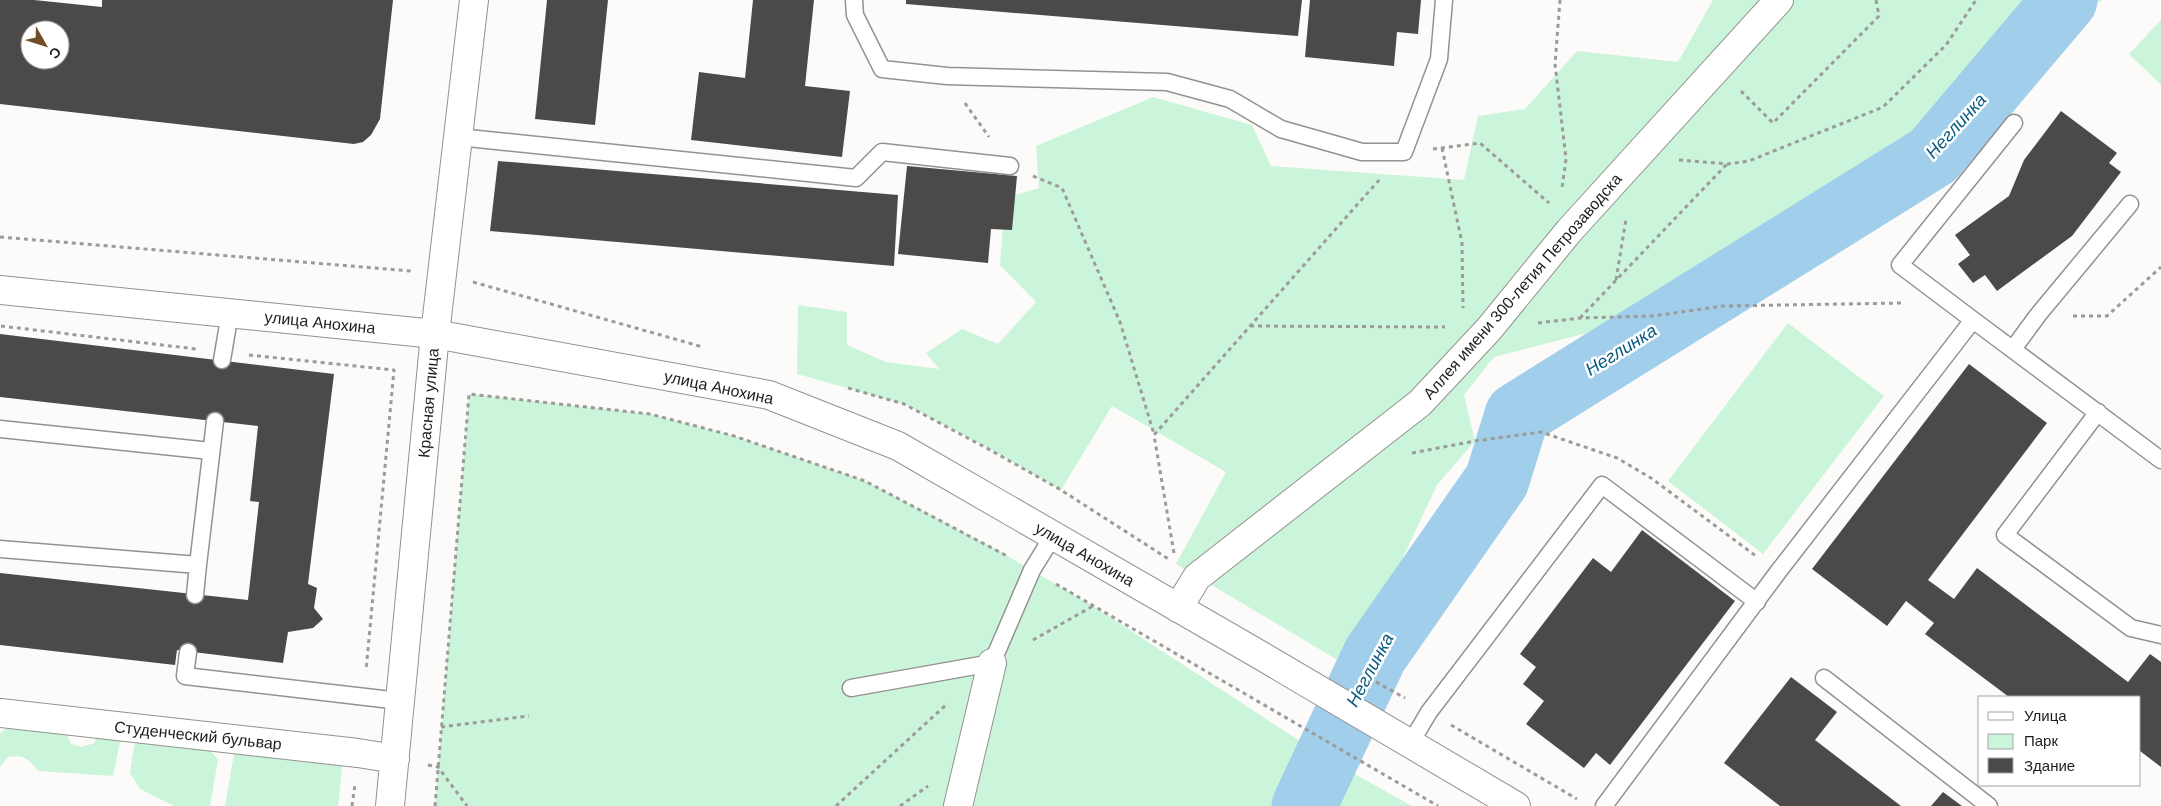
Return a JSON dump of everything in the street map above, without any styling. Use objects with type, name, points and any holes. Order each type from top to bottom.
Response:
[{"type":"street","name":"Красная улица","points":[[390,806],[435,334],[474,0]]},
{"type":"street","name":"Аллея имени 300-летия Петрозаводска","points":[[1178,608],[1197,577],[1420,403],[1488,329],[1564,222],[1636,157],[1779,0]]},
{"type":"street","name":"улица Анохина","points":[[0,290],[435,334],[769,395],[898,446],[1516,806]]},
{"type":"street","points":[[958,806],[992,663]]},
{"type":"street","name":"Студенческий бульвар","points":[[0,713],[358,753],[395,759]]},
{"type":"lane","points":[[854,0],[855,14],[882,69],[947,76],[1167,82],[1230,100],[1281,129],[1362,152],[1404,152],[1439,59],[1444,0]]},
{"type":"lane","points":[[2014,123],[1900,265],[2161,460]]},
{"type":"lane","points":[[458,136],[856,178],[882,152],[1010,166]]},
{"type":"lane","points":[[2013,349],[2038,315],[2130,204]]},
{"type":"lane","points":[[222,356],[230,313]]},
{"type":"lane","points":[[1604,806],[1778,572],[1974,320]]},
{"type":"lane","points":[[2098,412],[2004,535],[2130,628],[2161,635]]},
{"type":"lane","points":[[194,595],[215,421]]},
{"type":"lane","points":[[0,429],[211,451]]},
{"type":"lane","points":[[1400,737],[1429,712],[1602,485],[1757,602]]},
{"type":"lane","points":[[851,688],[992,663],[1032,570],[1053,536]]},
{"type":"lane","points":[[0,549],[198,565]]},
{"type":"lane","points":[[188,652],[185,676],[400,701]]},
{"type":"lane","points":[[1824,678],[1989,806]]},
{"type":"path","points":[[1560,0],[1555,64],[1566,159],[1564,222]]},
{"type":"path","points":[[1718,68],[1773,123],[1878,16],[1876,0]]},
{"type":"path","points":[[1636,157],[1728,164],[1749,161],[1883,108],[1946,45],[1976,0]]},
{"type":"path","points":[[842,386],[904,404],[992,450],[1061,490],[1176,564],[1154,435],[1120,322],[1062,188],[1010,166],[947,76]]},
{"type":"path","points":[[1154,435],[1404,152],[1480,143],[1564,222]]},
{"type":"path","points":[[1442,148],[1462,243],[1464,317]]},
{"type":"path","points":[[1580,318],[1728,164]]},
{"type":"path","points":[[0,237],[442,273],[711,349]]},
{"type":"path","points":[[1653,316],[1723,306]]},
{"type":"path","points":[[0,326],[222,356],[394,370],[364,697]]},
{"type":"path","points":[[435,806],[469,394],[650,414],[734,436],[865,481],[1032,570],[1438,806]]},
{"type":"path","points":[[1475,441],[1541,432],[1618,458],[1651,478],[1778,572]]},
{"type":"path","points":[[1366,677],[1580,801]]},
{"type":"path","points":[[441,727],[529,716]]},
{"type":"path","points":[[352,806],[358,753]]},
{"type":"path","points":[[395,759],[438,767],[467,806]]},
{"type":"green space","points":[[1713,0],[2102,0],[2044,41],[1987,110],[1926,169],[1835,237],[1780,224],[1653,316],[1494,357],[1464,395],[1475,441],[1437,485],[1351,668],[1176,564],[1226,472],[1112,406],[1061,490],[992,450],[904,404],[797,374],[798,305],[847,312],[847,345],[886,362],[939,369],[926,353],[962,329],[998,344],[1036,302],[1000,265],[1005,198],[1039,188],[1036,146],[1153,97],[1252,125],[1271,166],[1464,180],[1478,116],[1525,109],[1577,51],[1678,62]]},
{"type":"green space","points":[[2161,20],[2161,85],[2129,54]]},
{"type":"green space","points":[[1788,323],[1884,396],[1763,554],[1668,481]]},
{"type":"green space","points":[[469,394],[650,414],[734,436],[865,481],[994,548],[1093,606],[1326,758],[1412,806],[435,806]]},
{"type":"green space","points":[[16,722],[63,727],[71,744],[82,747],[94,743],[98,733],[116,732],[120,742],[113,776],[38,771],[32,763],[18,756],[8,757],[0,767],[0,733]]},
{"type":"green space","points":[[143,735],[205,743],[218,760],[210,806],[174,806],[140,789],[130,773],[134,746]]},
{"type":"green space","points":[[235,748],[343,759],[338,806],[225,806]]},
{"type":"water","points":[[1306,745],[1341,767],[1321,806],[1274,806],[1287,791]]},
{"type":"building","points":[[0,0],[34,0],[102,7],[102,0],[393,0],[380,119],[371,135],[363,142],[354,144],[0,104]]},
{"type":"building","points":[[547,0],[608,0],[595,125],[535,119]]},
{"type":"building","points":[[753,0],[814,0],[805,86],[850,91],[842,157],[691,140],[699,72],[745,78]]},
{"type":"building","points":[[906,0],[1302,0],[1298,36],[906,4]]},
{"type":"building","points":[[1310,0],[1421,0],[1418,34],[1397,32],[1394,66],[1305,57]]},
{"type":"building","points":[[2061,111],[2117,153],[2109,163],[2121,172],[2072,236],[1997,291],[1985,275],[1973,283],[1958,264],[1970,255],[1955,235],[2009,196],[2024,160]]},
{"type":"building","points":[[498,161],[898,195],[894,266],[490,231]]},
{"type":"building","points":[[907,166],[1017,176],[1012,230],[991,229],[988,263],[898,254]]},
{"type":"building","points":[[0,334],[334,374],[308,584],[317,588],[314,608],[323,619],[313,628],[288,632],[283,663],[177,650],[175,665],[0,645],[0,573],[248,600],[259,502],[250,501],[258,426],[0,397]]},
{"type":"building","points":[[1969,364],[2047,423],[1928,580],[1954,599],[1977,568],[2128,682],[2150,654],[2161,662],[2161,767],[2141,752],[2141,696],[2008,696],[1925,634],[1934,623],[1906,601],[1887,626],[1812,569]]},
{"type":"building","points":[[1642,530],[1735,601],[1610,765],[1596,753],[1584,768],[1526,724],[1544,701],[1523,684],[1536,667],[1520,654],[1593,558],[1611,572]]},
{"type":"building","points":[[1791,677],[1837,712],[1815,740],[1901,806],[1780,806],[1724,763]]},
{"type":"building","points":[[1943,792],[1962,806],[1931,806]]},
{"type":"waterway","name":"Неглинка","points":[[1304,806],[1375,655],[1497,480],[1517,415],[1933,156],[2065,0]]}]
